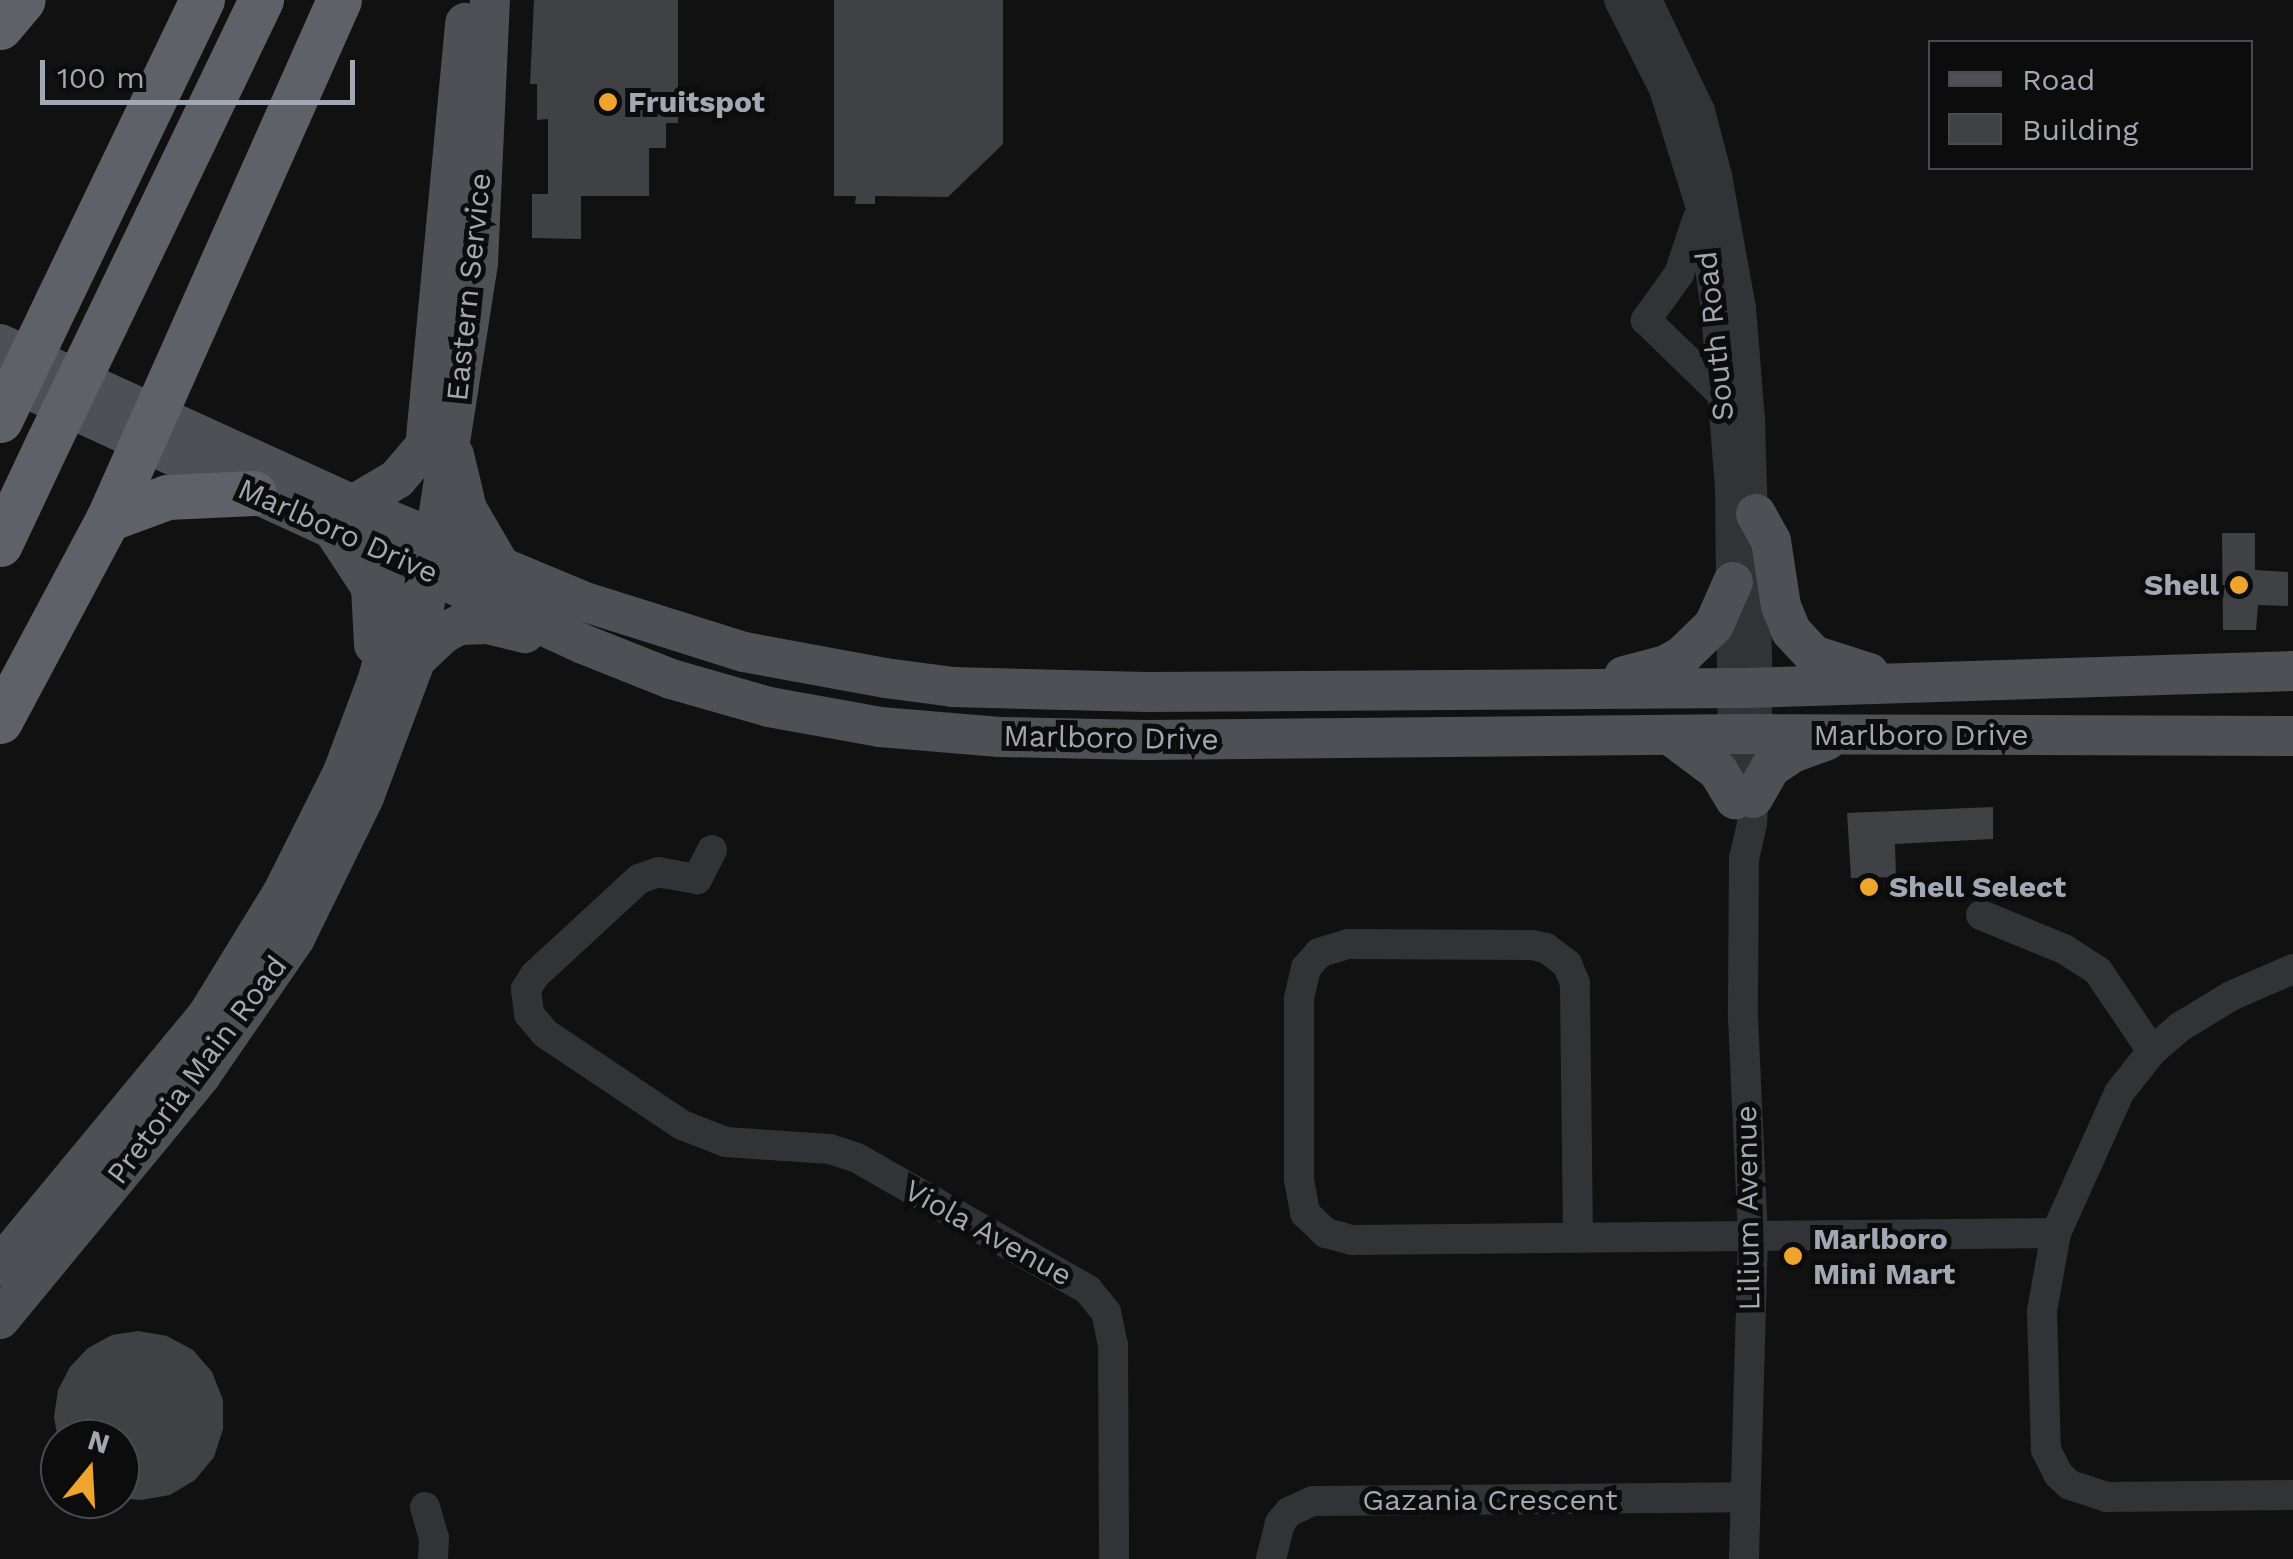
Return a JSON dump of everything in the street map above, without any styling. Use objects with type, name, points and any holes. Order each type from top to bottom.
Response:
[{"type":"highway","points":[[0,27],[23,0]]},
{"type":"highway","points":[[0,420],[202,0]]},
{"type":"highway","points":[[0,544],[261,0]]},
{"type":"highway","points":[[0,721],[108,519],[339,0]]},
{"type":"highway","points":[[108,519],[168,496],[254,493]]},
{"type":"main road","name":"Eastern Service","points":[[438,441],[467,0]]},
{"type":"main road","name":"Eastern Service","points":[[418,548],[478,264],[490,0]]},
{"type":"main road","name":"Marlboro Drive","points":[[0,344],[254,493],[342,517]]},
{"type":"main road","name":"Marlboro Drive","points":[[0,376],[148,428],[418,548],[583,644],[671,678],[769,707],[938,733],[1145,740],[1744,734],[2293,736]]},
{"type":"main road","points":[[378,678],[372,587],[342,517],[398,479],[438,441],[500,566]]},
{"type":"main road","points":[[1756,514],[1771,542],[1786,620],[1812,655],[1842,667],[1925,681]]},
{"type":"main road","name":"Marlboro Drive","points":[[418,548],[500,566],[582,601],[744,652],[954,687],[1146,692],[1746,688],[2293,671]]},
{"type":"main road","name":"Pretoria Main Road","points":[[0,1319],[201,1075],[295,938],[364,797],[416,659],[418,548]]},
{"type":"main road","name":"Pretoria Main Road","points":[[0,1266],[218,1000],[283,892],[342,772],[378,678],[399,597],[418,548]]},
{"type":"main road","points":[[1571,688],[1655,669],[1683,655],[1714,625],[1733,582]]},
{"type":"main road","points":[[416,659],[444,633],[471,624],[583,644]]},
{"type":"main road","points":[[1670,735],[1718,771],[1744,799],[1770,768],[1792,753],[1840,735]]},
{"type":"street","name":"South Road","points":[[1619,0],[1664,90],[1700,208],[1722,394],[1733,582],[1746,688]]},
{"type":"street","name":"South Road","points":[[1647,0],[1700,111],[1717,176],[1741,308],[1756,514],[1746,688]]},
{"type":"street","points":[[1700,208],[1679,274],[1646,320],[1722,394]]},
{"type":"street","name":"Lilium Avenue","points":[[1744,1559],[1753,1235],[1743,1016],[1746,688]]},
{"type":"street","name":"Viola Avenue","points":[[712,850],[697,879],[659,872],[639,878],[535,975],[526,989],[529,1014],[546,1034],[615,1082],[706,1136],[753,1146],[830,1150],[857,1158],[1098,1300],[1110,1330],[1114,1364],[1114,1559]]},
{"type":"street","points":[[1982,915],[2064,949],[2098,971],[2152,1051]]},
{"type":"street","points":[[1578,1237],[1575,983],[1567,964],[1546,948],[1532,945],[1348,944],[1319,953],[1306,968],[1299,999],[1300,1196],[1313,1224],[1326,1233],[1352,1240],[2056,1233]]},
{"type":"street","points":[[2293,969],[2204,1010],[2152,1051],[2104,1118],[2056,1233],[2042,1311],[2043,1428],[2046,1450],[2058,1474],[2083,1491],[2106,1496],[2293,1495]]},
{"type":"street","name":"Gazania Crescent","points":[[1271,1559],[1280,1524],[1289,1512],[1313,1501],[1744,1497]]},
{"type":"street","points":[[425,1506],[434,1538],[433,1559]]},
{"type":"building","name":"Fruitspot","points":[[534,0],[678,0],[678,123],[666,123],[666,148],[649,148],[649,196],[581,196],[581,239],[532,238],[532,194],[548,194],[548,119],[537,120],[537,84],[530,84]]},
{"type":"building","points":[[834,0],[1003,0],[1003,144],[948,197],[875,196],[875,204],[855,204],[856,196],[834,196]]},
{"type":"building","points":[[2222,533],[2255,533],[2255,570],[2288,572],[2288,606],[2258,605],[2256,630],[2223,630]]},
{"type":"building","points":[[1993,807],[1993,839],[1895,844],[1896,877],[1851,878],[1847,813]]},
{"type":"building","points":[[138,1331],[167,1336],[193,1350],[212,1372],[223,1400],[223,1429],[214,1457],[195,1480],[170,1495],[140,1500],[140,1419],[54,1419],[58,1390],[70,1367],[88,1348],[112,1335]]},
{"type":"place","name":"Fruitspot","points":[[608,102]]},
{"type":"place","name":"Shell","points":[[2239,585]]},
{"type":"place","name":"Shell Select","points":[[1869,887]]},
{"type":"place","name":"Marlboro Mini Mart","points":[[1793,1256]]}]
